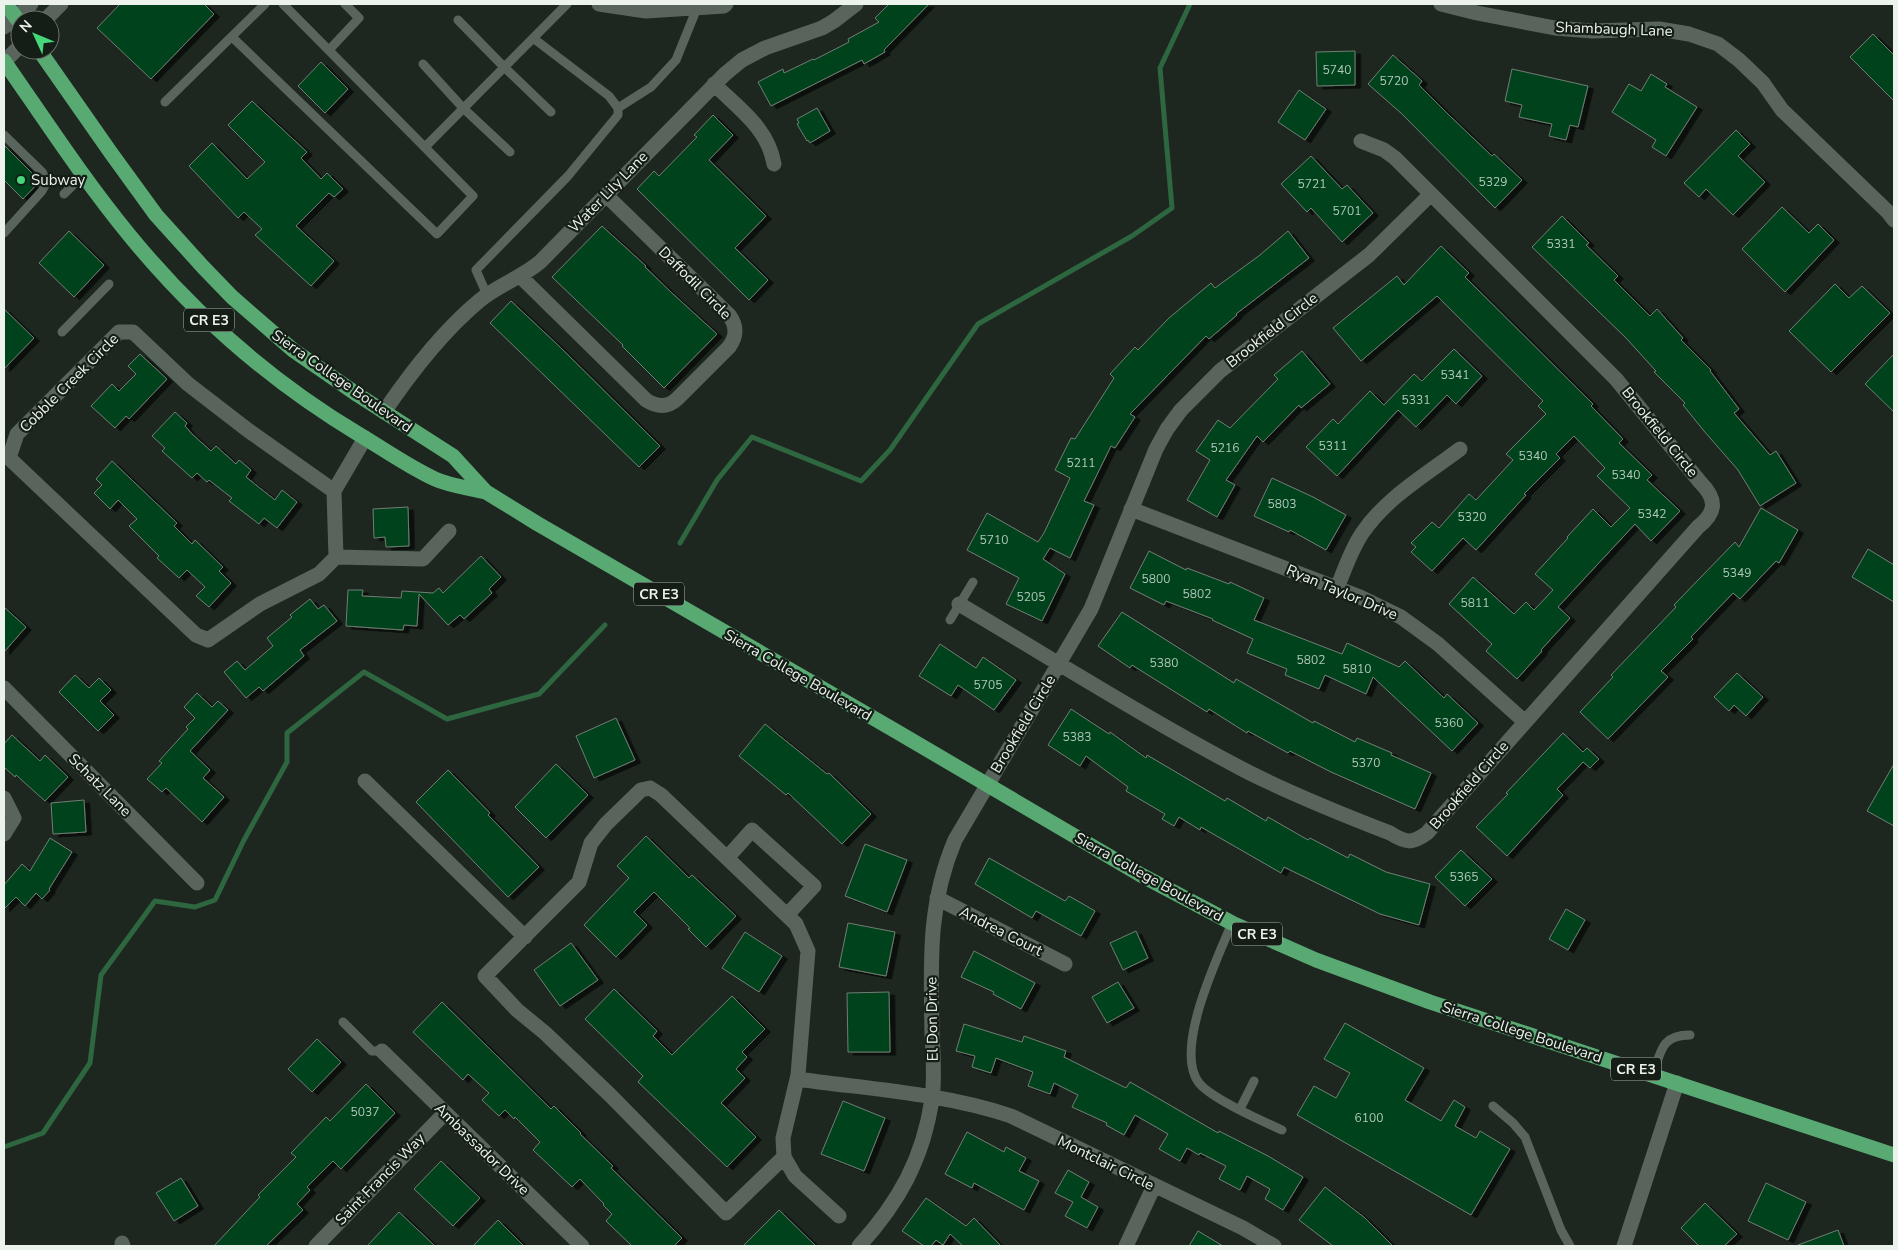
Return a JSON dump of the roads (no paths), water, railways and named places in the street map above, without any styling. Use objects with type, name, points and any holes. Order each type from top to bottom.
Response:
[{"type":"main road","name":"Sierra College Boulevard","points":[[46,60],[156,215],[203,267],[263,325],[294,350],[384,412],[453,456],[486,492],[555,534],[1140,876],[1232,923],[1316,960],[1378,983],[1894,1155]]},
{"type":"main road","name":"Sierra College Boulevard","points":[[4,61],[84,175],[137,244],[215,326],[272,374],[324,412],[365,438],[436,480],[486,492]]},
{"type":"street","points":[[599,4],[646,8],[696,8],[724,6],[726,4]]},
{"type":"street","name":"Water Lily Lane","points":[[384,412],[431,349],[464,314],[487,295],[521,277],[540,262],[714,84],[732,68],[753,54],[822,28],[856,4]]},
{"type":"street","name":"Shambaugh Lane","points":[[1441,4],[1555,28],[1592,31],[1659,29],[1689,34],[1718,44],[1739,60],[1763,83],[1782,110],[1888,212],[1894,220]]},
{"type":"street","points":[[714,84],[764,134],[774,164]]},
{"type":"street","points":[[1361,141],[1384,150],[1395,158],[1431,194]]},
{"type":"street","name":"Brookfield Circle","points":[[987,785],[1094,603],[1131,508],[1156,449],[1167,429],[1220,371],[1369,255],[1431,194],[1627,390],[1710,492],[1713,505],[1709,518],[1698,527],[1427,833],[1416,842],[1402,840],[1390,833],[1293,793],[1246,770],[1060,663]]},
{"type":"street","name":"Daffodil Circle","points":[[521,277],[646,400],[656,406],[662,406],[678,400],[729,347],[735,337],[735,325],[729,316],[606,195]]},
{"type":"street","name":"Cobble Creek Circle","points":[[334,491],[249,431],[188,384],[134,332],[118,332],[17,434],[9,458],[196,635],[208,640],[260,604],[319,574],[336,557]]},
{"type":"street","points":[[365,438],[334,491],[336,557],[423,559],[449,531]]},
{"type":"street","points":[[1337,588],[1355,544],[1374,519],[1396,498],[1460,449]]},
{"type":"street","name":"Ryan Taylor Drive","points":[[1131,508],[1381,606],[1421,630],[1525,722]]},
{"type":"street","points":[[960,604],[1060,663]]},
{"type":"street","name":"Schatz Lane","points":[[4,688],[197,882]]},
{"type":"street","points":[[365,781],[525,937]]},
{"type":"street","name":"El Don Drive","points":[[859,1246],[886,1214],[908,1178],[923,1139],[932,1097],[931,956],[933,918],[947,858],[954,840],[987,785]]},
{"type":"street","points":[[784,1157],[726,1213],[610,1095],[545,1033],[517,1010],[486,976],[580,882],[591,843],[606,824],[641,790],[650,788],[661,795],[796,924],[808,951],[797,1079],[783,1138],[784,1157],[795,1176],[839,1216]]},
{"type":"street","points":[[4,798],[14,818],[4,834]]},
{"type":"street","points":[[727,858],[752,830],[814,886],[787,915]]},
{"type":"street","name":"Andrea Court","points":[[937,898],[1065,964]]},
{"type":"street","name":"Ambassador Drive","points":[[382,1051],[582,1246]]},
{"type":"street","name":"Montclair Circle","points":[[797,1079],[932,1097],[972,1104],[1011,1116],[1243,1228],[1274,1246]]},
{"type":"street","points":[[1624,1246],[1678,1083]]},
{"type":"street","name":"Saint Francis Way","points":[[316,1246],[445,1113]]},
{"type":"street","points":[[1126,1246],[1154,1186]]},
{"type":"lane","points":[[166,102],[265,4]]},
{"type":"lane","points":[[232,37],[437,234],[473,196],[283,4]]},
{"type":"lane","points":[[329,50],[359,18],[345,4]]},
{"type":"lane","points":[[424,147],[567,4]]},
{"type":"lane","points":[[618,108],[651,87],[676,60],[696,8]]},
{"type":"lane","points":[[458,20],[551,112]]},
{"type":"lane","points":[[487,295],[476,270],[568,176],[618,114],[618,108],[609,96],[533,38]]},
{"type":"lane","points":[[423,64],[463,108],[510,152]]},
{"type":"lane","points":[[4,136],[42,172],[47,182],[42,191],[4,233]]},
{"type":"lane","points":[[64,194],[84,175]]},
{"type":"lane","points":[[62,332],[108,284]]},
{"type":"lane","points":[[950,620],[973,582]]},
{"type":"lane","points":[[1232,923],[1202,997],[1193,1038],[1192,1063],[1198,1082],[1204,1088],[1282,1130]]},
{"type":"lane","points":[[343,1022],[372,1051],[382,1051]]},
{"type":"lane","points":[[1653,1075],[1664,1044],[1674,1036],[1690,1035]]},
{"type":"lane","points":[[1240,1109],[1254,1081]]},
{"type":"lane","points":[[1493,1106],[1513,1122],[1525,1137],[1561,1230],[1570,1246]]},
{"type":"waterway","points":[[680,543],[717,480],[752,437],[861,481],[890,450],[978,324],[1132,236],[1172,208],[1160,68],[1190,4]]},
{"type":"waterway","points":[[4,1147],[43,1133],[90,1063],[101,975],[155,901],[195,907],[215,900],[244,840],[287,762],[287,733],[364,672],[447,719],[539,694],[605,625]]},
{"type":"place","name":"Subway","points":[[21,180]]}]
